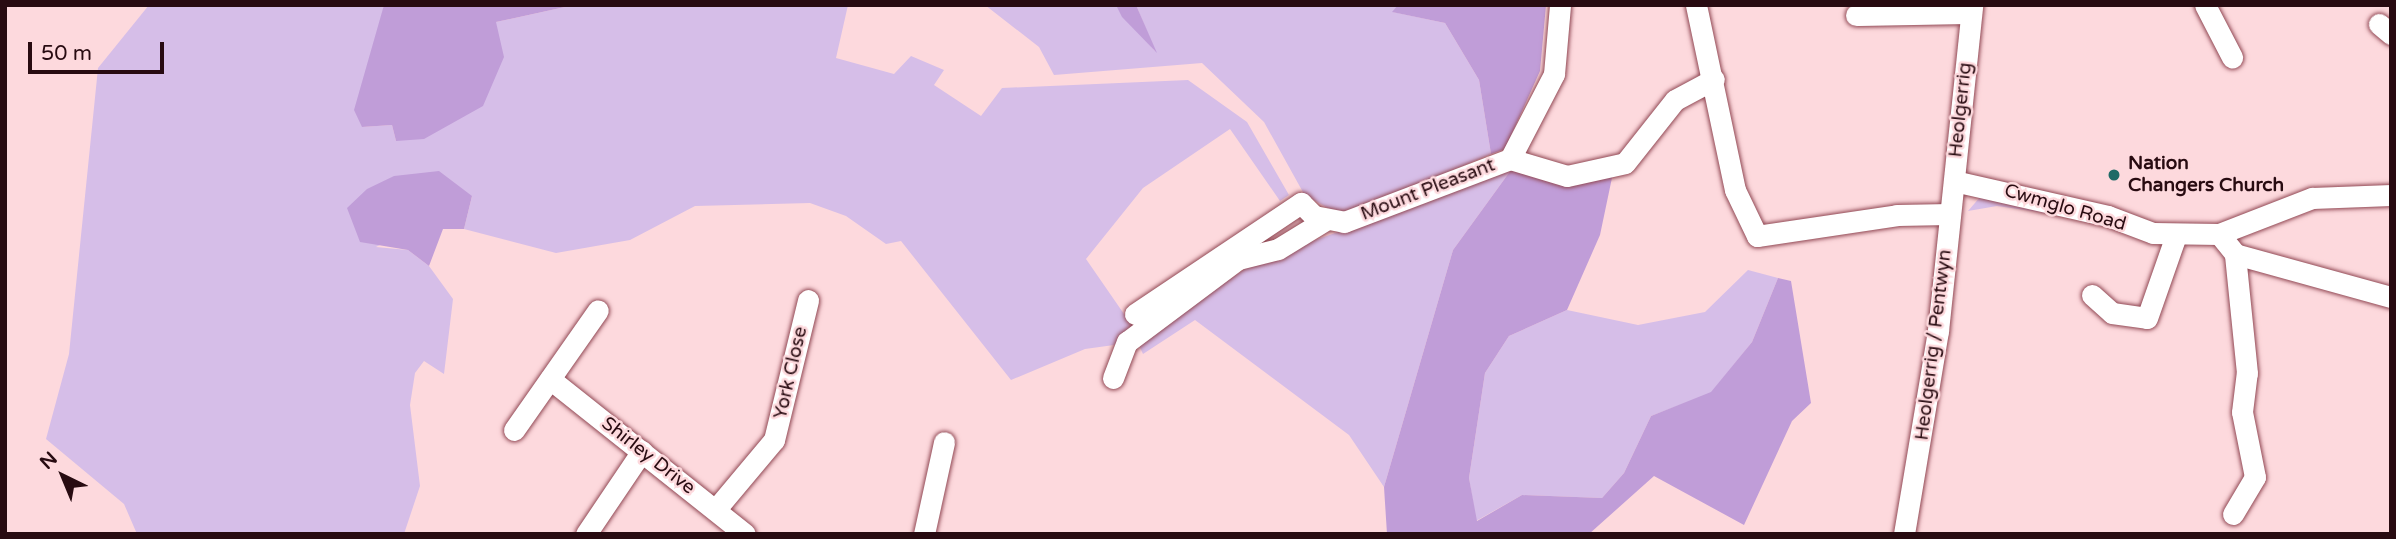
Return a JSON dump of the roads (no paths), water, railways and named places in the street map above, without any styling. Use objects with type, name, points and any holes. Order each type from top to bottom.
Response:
[{"type":"street","name":"Mount Pleasant","points":[[1327,219],[1344,222],[1510,159],[1554,74],[1559,5]]},
{"type":"street","points":[[1696,5],[1714,79],[1735,190],[1757,236],[1897,215],[1950,214]]},
{"type":"street","points":[[2205,5],[2232,57]]},
{"type":"street","points":[[1856,15],[1971,9]]},
{"type":"street","name":"Heolgerrig","points":[[1950,214],[1971,9]]},
{"type":"street","points":[[1510,159],[1567,176],[1625,163],[1675,100],[1714,79]]},
{"type":"street","name":"Cwmglo Road","points":[[1954,181],[2176,234],[2219,234]]},
{"type":"street","points":[[2233,514],[2255,477],[2242,412],[2246,373],[2235,254],[2219,234],[2312,198],[2391,195]]},
{"type":"street","points":[[1113,378],[1127,342],[1238,259],[1278,249],[1327,219],[1301,203],[1284,211],[1135,314]]},
{"type":"street","name":"Heolgerrig / Pentwyn","points":[[1903,534],[1917,476],[1950,214]]},
{"type":"street","points":[[2092,295],[2112,313],[2147,318],[2176,234]]},
{"type":"street","points":[[2235,254],[2391,297]]},
{"type":"street","name":"York Close","points":[[716,509],[774,440],[808,300]]},
{"type":"street","points":[[514,430],[598,310]]},
{"type":"street","name":"Shirley Drive","points":[[550,379],[745,534]]},
{"type":"street","points":[[924,534],[944,443]]},
{"type":"street","points":[[586,534],[642,451]]},
{"type":"place","name":"Nation Changers Church","points":[[2114,175]]}]
